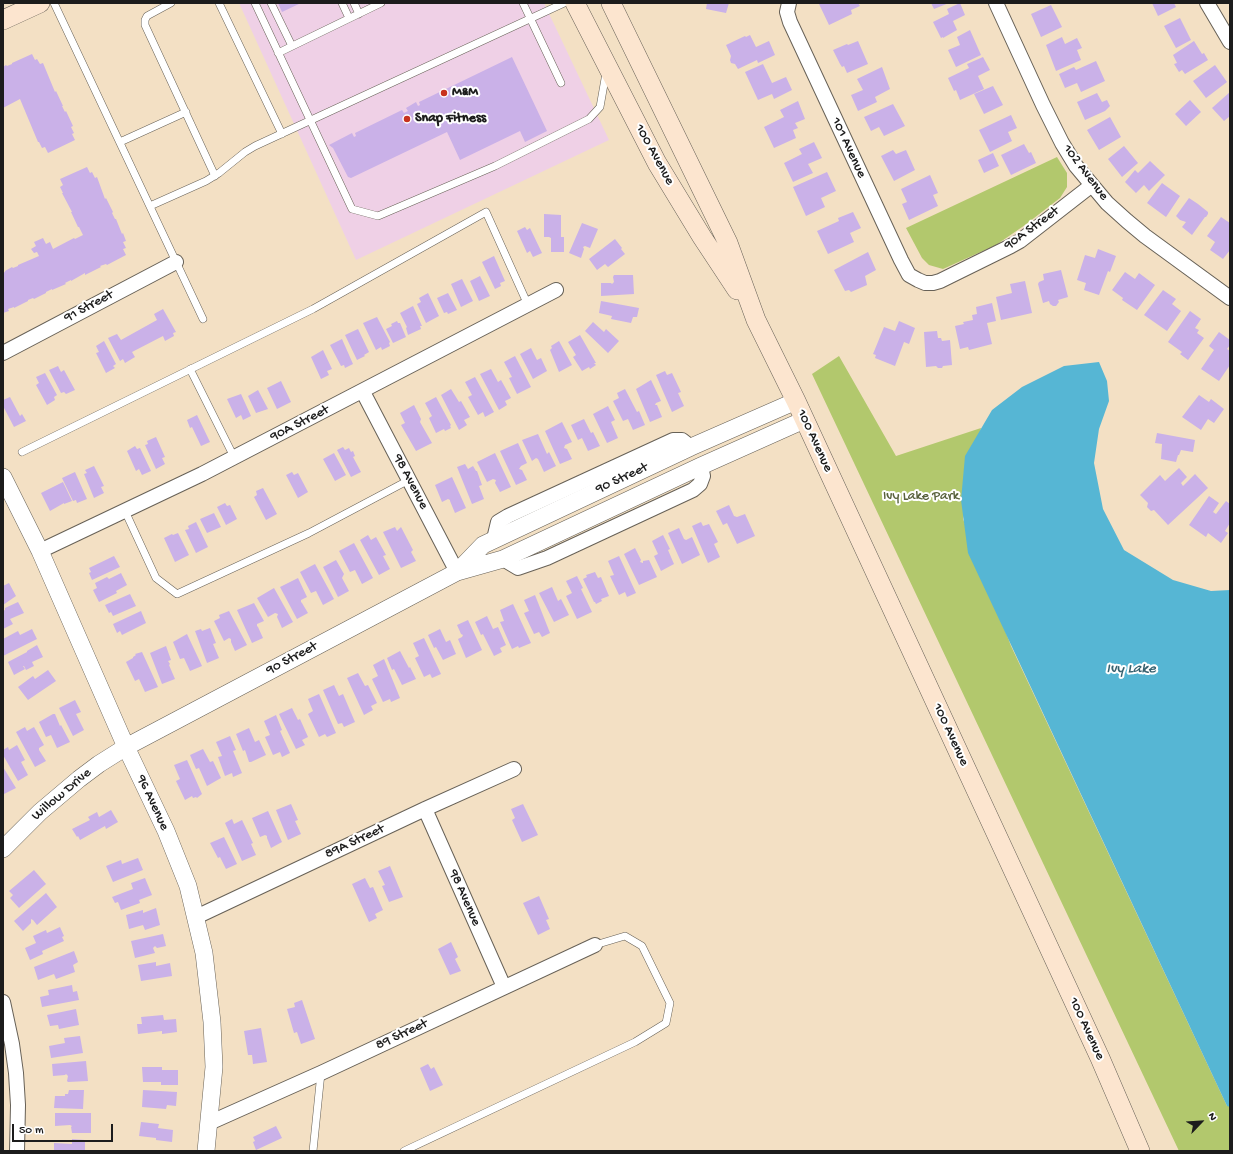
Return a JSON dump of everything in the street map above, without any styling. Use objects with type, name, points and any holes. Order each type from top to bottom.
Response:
[{"type":"main road","points":[[3,20],[40,3]]},
{"type":"main road","name":"100 Avenue","points":[[575,3],[656,163],[756,320]]},
{"type":"main road","name":"100 Avenue","points":[[611,3],[728,243],[756,320],[796,401],[1100,1058],[1140,1151]]},
{"type":"street","name":"101 Avenue","points":[[789,3],[787,12],[790,22],[901,260],[909,275],[925,283]]},
{"type":"street","name":"102 Avenue","points":[[996,3],[1043,105],[1062,143],[1076,166],[1107,203],[1127,221],[1230,298]]},
{"type":"street","points":[[1207,3],[1230,42]]},
{"type":"street","name":"90A Street","points":[[925,283],[940,281],[1011,246],[1092,185]]},
{"type":"street","name":"91 Street","points":[[3,353],[176,262]]},
{"type":"street","name":"90A Street","points":[[40,552],[363,392],[556,290]]},
{"type":"street","name":"98 Avenue","points":[[363,392],[457,572]]},
{"type":"street","name":"90 Street","points":[[126,747],[499,549],[696,457],[796,401]]},
{"type":"street","name":"90 Street","points":[[696,457],[804,420]]},
{"type":"street","points":[[499,549],[498,522],[508,516],[673,440],[682,440],[696,457]]},
{"type":"street","name":"96 Avenue","points":[[3,477],[40,552],[126,747],[166,831],[188,886],[204,953],[212,1022],[214,1068],[206,1151]]},
{"type":"street","name":"Willow Drive","points":[[3,849],[62,792],[99,764],[126,747]]},
{"type":"street","name":"89A Street","points":[[196,917],[425,809],[514,769]]},
{"type":"street","name":"98 Avenue","points":[[425,809],[504,988]]},
{"type":"street","name":"89 Street","points":[[209,1123],[321,1073],[595,945]]},
{"type":"street","points":[[3,1002],[11,1036],[16,1073],[18,1105],[17,1151]]},
{"type":"lane","points":[[54,3],[203,319]]},
{"type":"lane","points":[[171,3],[147,16],[145,25],[215,176]]},
{"type":"lane","points":[[219,3],[282,134]]},
{"type":"lane","points":[[255,3],[352,209],[378,216],[495,166],[589,119],[600,107],[607,67]]},
{"type":"lane","points":[[271,3],[292,46]]},
{"type":"lane","points":[[342,3],[349,18]]},
{"type":"lane","points":[[354,3],[359,14]]},
{"type":"lane","points":[[278,52],[381,3]]},
{"type":"lane","points":[[523,3],[561,83]]},
{"type":"lane","points":[[150,206],[215,176],[245,152],[564,3]]},
{"type":"lane","points":[[120,142],[186,112]]},
{"type":"lane","points":[[22,452],[313,309],[486,212],[528,305]]},
{"type":"lane","points":[[190,369],[234,457]]},
{"type":"lane","points":[[125,511],[156,578],[177,594],[309,532],[409,480]]},
{"type":"lane","points":[[404,1151],[635,1042],[666,1023],[670,1003],[642,946],[625,936],[595,945]]},
{"type":"lane","points":[[313,1151],[321,1073]]},
{"type":"shaded area","points":[[239,3],[544,3],[609,140],[356,260]]},
{"type":"green space","points":[[1057,157],[1067,173],[1067,187],[1060,198],[1025,225],[996,245],[943,269],[929,265],[922,258],[906,228]]},
{"type":"green space","name":"Ivy Lake Park","points":[[839,356],[896,456],[981,428],[963,519],[1011,646],[1227,1106],[1230,1106],[1230,1151],[1179,1151],[812,374]]},
{"type":"water","name":"Ivy Lake","points":[[1099,362],[1107,381],[1109,401],[1099,429],[1094,463],[1103,509],[1124,550],[1173,580],[1211,591],[1230,590],[1230,1107],[1227,1106],[968,553],[961,500],[965,456],[992,410],[1022,387],[1064,366]]},
{"type":"building","points":[[278,3],[301,3],[282,12]]},
{"type":"building","points":[[707,3],[729,3],[726,13],[706,9]]},
{"type":"building","points":[[858,3],[860,6],[851,10],[852,14],[829,25],[819,4]]},
{"type":"building","points":[[931,3],[949,3],[934,9]]},
{"type":"building","points":[[960,3],[965,15],[953,21],[957,30],[941,38],[933,22],[949,14],[947,9]]},
{"type":"building","points":[[1152,3],[1174,3],[1176,7],[1158,16]]},
{"type":"building","points":[[1051,5],[1062,27],[1041,37],[1031,14]]},
{"type":"building","points":[[1180,18],[1191,40],[1176,48],[1164,26]]},
{"type":"building","points":[[970,30],[981,55],[956,67],[948,50],[960,45],[957,37]]},
{"type":"building","points":[[750,35],[756,47],[769,41],[775,55],[758,63],[757,60],[738,69],[735,64],[731,63],[731,56],[726,45]]},
{"type":"building","points":[[1062,37],[1065,44],[1077,38],[1082,48],[1077,50],[1081,60],[1056,71],[1046,45]]},
{"type":"building","points":[[858,41],[868,64],[847,73],[844,66],[842,67],[840,64],[833,50]]},
{"type":"building","points":[[1194,41],[1202,54],[1204,53],[1208,60],[1185,74],[1182,70],[1179,72],[1174,64],[1177,63],[1173,55]]},
{"type":"building","points":[[32,54],[35,60],[37,59],[40,64],[43,63],[55,92],[56,91],[73,126],[71,127],[74,133],[72,134],[75,140],[48,153],[45,147],[42,148],[38,142],[20,99],[3,108],[3,67]]},
{"type":"building","points":[[512,57],[547,131],[525,142],[520,131],[460,160],[447,132],[351,178],[348,177],[333,148],[329,145],[352,133],[354,137],[356,136],[355,133],[402,110],[404,113],[408,111],[406,108],[416,102],[418,106],[420,105],[419,102]]},
{"type":"building","points":[[983,57],[990,70],[978,76],[984,89],[960,100],[956,90],[954,91],[948,78],[969,68],[967,64]]},
{"type":"building","points":[[1096,61],[1105,81],[1081,92],[1077,83],[1065,88],[1059,74],[1074,67],[1076,70]]},
{"type":"building","points":[[763,64],[772,83],[786,77],[792,90],[774,99],[772,94],[758,100],[745,72]]},
{"type":"building","points":[[1215,65],[1227,82],[1206,98],[1193,81]]},
{"type":"building","points":[[882,67],[890,89],[875,97],[877,102],[858,111],[851,95],[863,90],[857,79]]},
{"type":"building","points":[[993,86],[1003,105],[984,114],[974,94]]},
{"type":"building","points":[[1230,92],[1230,116],[1224,121],[1212,108]]},
{"type":"building","points":[[1097,93],[1102,102],[1107,100],[1110,106],[1105,111],[1085,120],[1077,102]]},
{"type":"building","points":[[1190,100],[1201,112],[1186,126],[1175,114]]},
{"type":"building","points":[[798,101],[805,119],[795,123],[798,128],[793,130],[796,138],[774,148],[764,127],[784,117],[780,110]]},
{"type":"building","points":[[893,104],[905,126],[884,136],[879,127],[871,131],[864,117]]},
{"type":"building","points":[[1011,115],[1017,128],[1008,132],[1012,141],[990,152],[979,130]]},
{"type":"building","points":[[1110,117],[1121,137],[1099,150],[1087,130]]},
{"type":"building","points":[[814,142],[822,158],[808,164],[813,173],[793,182],[784,163],[802,154],[799,149]]},
{"type":"building","points":[[1024,144],[1029,153],[1031,152],[1036,163],[1011,175],[1001,155]]},
{"type":"building","points":[[1124,146],[1138,163],[1122,177],[1108,159]]},
{"type":"building","points":[[893,150],[896,154],[906,150],[915,170],[894,181],[881,156]]},
{"type":"building","points":[[993,153],[999,166],[984,173],[978,160]]},
{"type":"building","points":[[1150,161],[1165,175],[1149,191],[1144,185],[1136,193],[1125,182],[1135,170],[1138,173]]},
{"type":"building","points":[[87,167],[95,178],[97,177],[105,199],[106,198],[113,212],[112,213],[122,234],[123,233],[126,241],[123,242],[126,248],[123,249],[126,255],[107,265],[100,266],[101,267],[85,275],[85,273],[34,299],[33,298],[14,308],[8,309],[9,311],[3,313],[3,273],[12,267],[18,266],[39,256],[37,252],[34,253],[31,249],[36,246],[34,242],[43,238],[46,244],[50,242],[53,249],[83,235],[62,193],[60,187],[63,185],[60,179]]},
{"type":"building","points":[[827,172],[836,191],[821,198],[825,207],[806,216],[793,187]]},
{"type":"building","points":[[930,175],[938,193],[933,195],[938,206],[909,220],[902,204],[907,202],[901,189]]},
{"type":"building","points":[[1162,183],[1180,196],[1166,217],[1147,203]]},
{"type":"building","points":[[1189,198],[1208,212],[1206,217],[1192,235],[1182,227],[1186,222],[1180,220],[1176,216]]},
{"type":"building","points":[[853,212],[861,228],[850,233],[854,242],[828,254],[817,231],[839,221],[838,218]]},
{"type":"building","points":[[544,214],[561,215],[561,237],[564,237],[564,252],[551,252],[551,238],[544,237]]},
{"type":"building","points":[[1221,217],[1230,223],[1230,250],[1223,259],[1210,250],[1215,242],[1207,236]]},
{"type":"building","points":[[582,223],[598,229],[590,248],[585,246],[583,247],[584,249],[581,258],[569,253]]},
{"type":"building","points":[[525,227],[527,230],[530,228],[542,253],[533,257],[530,251],[527,253],[517,231]]},
{"type":"building","points":[[615,239],[625,254],[608,267],[605,264],[597,270],[589,259]]},
{"type":"building","points":[[1098,249],[1116,256],[1110,272],[1108,271],[1099,295],[1084,290],[1086,283],[1077,280],[1085,255],[1095,258]]},
{"type":"building","points":[[868,252],[876,270],[865,276],[867,285],[851,292],[849,290],[845,291],[834,270]]},
{"type":"building","points":[[494,256],[505,281],[500,283],[501,286],[495,289],[482,262]]},
{"type":"building","points":[[1061,270],[1068,297],[1058,300],[1059,302],[1056,306],[1050,304],[1049,301],[1043,303],[1038,284],[1044,280],[1043,274]]},
{"type":"building","points":[[1125,272],[1135,279],[1139,273],[1155,285],[1137,310],[1122,300],[1123,298],[1112,290]]},
{"type":"building","points":[[614,275],[633,275],[634,294],[601,296],[601,283],[612,284],[614,282]]},
{"type":"building","points":[[480,276],[490,296],[479,301],[470,281]]},
{"type":"building","points":[[462,279],[473,301],[461,307],[451,284]]},
{"type":"building","points":[[1025,281],[1032,313],[1001,320],[996,297],[1012,293],[1010,284]]},
{"type":"building","points":[[1163,290],[1176,299],[1172,304],[1181,311],[1167,331],[1144,315]]},
{"type":"building","points":[[428,293],[439,316],[426,323],[417,304],[421,302],[419,298]]},
{"type":"building","points":[[448,293],[457,310],[448,314],[447,312],[444,313],[437,298]]},
{"type":"building","points":[[601,301],[639,308],[637,317],[633,317],[631,323],[611,319],[612,316],[599,313]]},
{"type":"building","points":[[992,303],[996,321],[987,323],[992,344],[969,350],[968,347],[960,349],[955,326],[964,324],[963,322],[973,320],[972,315],[977,314],[976,307]]},
{"type":"building","points":[[413,306],[422,326],[420,326],[421,329],[408,335],[407,327],[400,313]]},
{"type":"building","points":[[163,309],[176,332],[173,333],[174,336],[165,341],[163,336],[132,352],[135,357],[125,363],[123,359],[120,361],[108,338],[117,334],[121,340],[157,320],[154,314]]},
{"type":"building","points":[[1190,311],[1201,319],[1195,328],[1199,330],[1197,333],[1204,338],[1188,360],[1180,354],[1182,352],[1168,342]]},
{"type":"building","points":[[377,317],[390,342],[390,346],[382,350],[381,347],[376,350],[363,323]]},
{"type":"building","points":[[397,321],[400,323],[406,337],[393,343],[386,329]]},
{"type":"building","points":[[899,321],[915,328],[909,344],[904,342],[895,366],[875,358],[876,355],[873,354],[884,327],[895,331]]},
{"type":"building","points":[[593,322],[604,332],[606,329],[619,341],[608,353],[585,331]]},
{"type":"building","points":[[358,329],[369,352],[357,360],[345,335]]},
{"type":"building","points":[[937,331],[938,338],[941,338],[942,341],[950,340],[952,365],[943,366],[942,368],[938,368],[936,366],[926,367],[924,332]]},
{"type":"building","points":[[1219,332],[1230,340],[1230,345],[1227,349],[1230,351],[1230,365],[1219,381],[1201,369],[1214,350],[1209,346]]},
{"type":"building","points":[[580,335],[596,363],[594,363],[596,365],[590,369],[589,367],[582,371],[573,357],[576,355],[568,342]]},
{"type":"building","points":[[342,339],[353,364],[345,368],[344,365],[341,366],[330,345]]},
{"type":"building","points":[[104,341],[116,364],[113,366],[115,368],[106,373],[96,353],[99,352],[96,346]]},
{"type":"building","points":[[559,341],[572,365],[559,372],[550,350],[552,348],[551,346]]},
{"type":"building","points":[[531,348],[537,360],[541,358],[547,371],[533,379],[520,354]]},
{"type":"building","points":[[323,350],[332,369],[327,371],[329,375],[321,379],[311,357]]},
{"type":"building","points":[[515,356],[531,387],[517,394],[509,378],[512,377],[504,362]]},
{"type":"building","points":[[58,366],[61,372],[64,370],[75,390],[66,394],[64,392],[61,393],[49,370]]},
{"type":"building","points":[[491,369],[498,382],[501,380],[511,398],[505,401],[507,405],[499,410],[480,374]]},
{"type":"building","points":[[665,371],[667,375],[672,373],[681,392],[678,393],[684,406],[672,412],[656,375]]},
{"type":"building","points":[[45,373],[57,395],[54,397],[55,400],[47,405],[36,385],[39,383],[36,377]]},
{"type":"building","points":[[475,377],[494,412],[485,417],[483,412],[478,415],[468,397],[472,395],[465,382]]},
{"type":"building","points":[[651,380],[661,401],[655,405],[657,405],[662,417],[650,422],[636,389]]},
{"type":"building","points":[[281,381],[291,402],[277,409],[267,388]]},
{"type":"building","points":[[451,389],[459,402],[461,401],[470,417],[464,420],[467,425],[459,430],[441,395]]},
{"type":"building","points":[[625,389],[637,412],[639,411],[645,425],[633,430],[628,419],[623,421],[613,401],[619,398],[617,393]]},
{"type":"building","points":[[258,390],[268,409],[256,413],[248,396]]},
{"type":"building","points":[[241,394],[251,416],[243,420],[241,415],[236,418],[227,399]]},
{"type":"building","points":[[1199,395],[1209,402],[1211,399],[1224,409],[1214,423],[1208,419],[1201,430],[1182,417]]},
{"type":"building","points":[[10,397],[20,416],[22,414],[26,421],[14,427],[3,406],[3,400]]},
{"type":"building","points":[[436,397],[451,425],[451,428],[445,431],[444,429],[436,433],[429,418],[432,416],[425,403]]},
{"type":"building","points":[[414,405],[421,419],[420,422],[432,443],[416,451],[401,425],[405,423],[400,413]]},
{"type":"building","points":[[608,406],[615,420],[611,422],[618,438],[607,443],[593,414]]},
{"type":"building","points":[[197,415],[210,442],[201,446],[187,420]]},
{"type":"building","points":[[584,419],[600,446],[588,451],[582,438],[578,440],[571,425]]},
{"type":"building","points":[[562,422],[572,442],[565,445],[564,448],[567,449],[572,459],[560,464],[545,431]]},
{"type":"building","points":[[1157,433],[1195,440],[1193,452],[1181,450],[1176,462],[1161,459],[1162,444],[1155,443]]},
{"type":"building","points":[[538,434],[547,454],[549,452],[556,466],[544,472],[538,459],[536,458],[532,461],[522,440]]},
{"type":"building","points":[[156,437],[165,457],[162,458],[165,464],[156,469],[145,445],[148,444],[147,441]]},
{"type":"building","points":[[518,443],[527,463],[519,469],[522,470],[527,480],[516,485],[500,451]]},
{"type":"building","points":[[135,446],[137,449],[140,448],[151,471],[142,475],[139,469],[136,471],[127,451]]},
{"type":"building","points":[[343,447],[345,450],[349,448],[351,452],[353,451],[355,456],[353,457],[361,472],[351,477],[337,450]]},
{"type":"building","points":[[334,453],[346,475],[335,481],[323,459]]},
{"type":"building","points":[[495,453],[511,487],[500,492],[495,483],[496,480],[493,479],[487,482],[477,462]]},
{"type":"building","points":[[465,464],[468,469],[473,466],[477,471],[482,485],[479,486],[484,499],[472,504],[457,467]]},
{"type":"building","points":[[94,466],[104,486],[101,487],[104,493],[94,498],[84,474],[87,473],[85,470]]},
{"type":"building","points":[[1179,468],[1187,477],[1181,483],[1183,486],[1195,474],[1208,488],[1168,525],[1154,510],[1151,511],[1147,507],[1148,503],[1140,495],[1160,475],[1165,481]]},
{"type":"building","points":[[75,472],[87,499],[77,503],[76,500],[73,501],[62,478]]},
{"type":"building","points":[[292,472],[294,475],[298,473],[308,492],[298,498],[286,475]]},
{"type":"building","points":[[452,477],[466,508],[455,513],[450,500],[448,499],[442,502],[435,485]]},
{"type":"building","points":[[63,482],[72,501],[64,503],[50,511],[41,493]]},
{"type":"building","points":[[263,488],[277,514],[266,520],[254,497],[257,495],[256,491]]},
{"type":"building","points":[[1209,496],[1219,503],[1213,512],[1216,514],[1226,501],[1230,504],[1230,523],[1225,531],[1228,533],[1221,543],[1208,533],[1206,537],[1189,525]]},
{"type":"building","points":[[225,503],[227,506],[230,505],[237,519],[226,525],[217,507]]},
{"type":"building","points":[[729,505],[734,516],[737,517],[745,514],[755,536],[737,544],[727,523],[723,525],[716,511]]},
{"type":"building","points":[[214,513],[221,527],[207,533],[200,519]]},
{"type":"building","points":[[196,522],[208,547],[196,553],[185,530],[189,529],[188,526]]},
{"type":"building","points":[[701,522],[703,526],[709,524],[718,542],[714,544],[720,557],[708,563],[692,526]]},
{"type":"building","points":[[395,527],[397,531],[401,527],[413,550],[411,552],[416,561],[401,568],[383,532]]},
{"type":"building","points":[[679,528],[684,539],[686,540],[692,537],[700,555],[682,564],[668,533]]},
{"type":"building","points":[[178,533],[189,555],[175,562],[164,538]]},
{"type":"building","points":[[368,535],[371,540],[376,537],[386,555],[383,556],[390,569],[379,575],[360,540]]},
{"type":"building","points":[[663,535],[670,549],[668,550],[674,564],[661,571],[654,556],[658,554],[652,541]]},
{"type":"building","points":[[354,543],[373,578],[362,584],[355,570],[350,572],[339,551]]},
{"type":"building","points":[[635,548],[641,560],[640,562],[643,563],[643,561],[649,560],[657,577],[639,585],[624,554]]},
{"type":"building","points":[[114,556],[120,567],[92,580],[89,573],[91,572],[89,568]]},
{"type":"building","points":[[619,556],[636,593],[627,597],[625,592],[619,595],[610,576],[614,575],[608,561]]},
{"type":"building","points":[[336,560],[344,574],[342,578],[349,591],[338,597],[323,567]]},
{"type":"building","points":[[315,564],[334,599],[323,605],[316,591],[311,593],[300,572]]},
{"type":"building","points":[[595,572],[598,578],[601,577],[609,596],[601,599],[602,601],[596,604],[583,579],[587,577],[586,575]]},
{"type":"building","points":[[121,573],[127,585],[116,591],[117,593],[99,602],[93,590],[97,588],[95,583],[107,577],[109,579]]},
{"type":"building","points":[[577,576],[583,588],[581,589],[592,612],[577,619],[566,596],[572,593],[566,581]]},
{"type":"building","points":[[298,578],[307,597],[301,600],[301,602],[308,613],[297,619],[280,587]]},
{"type":"building","points":[[9,583],[16,596],[3,605],[3,586]]},
{"type":"building","points":[[552,587],[558,601],[561,599],[569,615],[554,622],[539,593]]},
{"type":"building","points":[[274,588],[293,622],[282,628],[277,617],[278,614],[275,613],[268,617],[257,598]]},
{"type":"building","points":[[130,594],[136,606],[113,616],[111,612],[109,613],[105,605]]},
{"type":"building","points":[[535,595],[550,633],[542,637],[539,632],[534,634],[524,613],[529,611],[524,600]]},
{"type":"building","points":[[18,602],[24,613],[10,619],[13,624],[3,629],[3,611],[5,608]]},
{"type":"building","points":[[254,603],[264,621],[257,624],[263,638],[252,643],[237,610]]},
{"type":"building","points":[[513,604],[531,643],[512,649],[500,622],[504,621],[500,610]]},
{"type":"building","points":[[141,611],[146,623],[122,635],[120,631],[117,633],[113,624]]},
{"type":"building","points":[[229,611],[247,645],[235,651],[231,639],[229,638],[224,641],[214,621],[220,618],[219,615]]},
{"type":"building","points":[[487,616],[493,629],[498,627],[506,645],[500,648],[502,652],[494,656],[475,622]]},
{"type":"building","points":[[468,620],[482,650],[466,658],[458,639],[463,635],[461,634],[457,625]]},
{"type":"building","points":[[210,628],[216,643],[213,644],[219,658],[207,663],[195,631],[201,629],[202,631]]},
{"type":"building","points":[[32,629],[37,639],[3,656],[3,639],[18,631],[20,635]]},
{"type":"building","points":[[440,629],[446,642],[450,640],[456,654],[443,660],[436,647],[434,648],[428,635]]},
{"type":"building","points":[[187,634],[202,666],[190,671],[184,658],[180,659],[173,642]]},
{"type":"building","points":[[424,638],[441,674],[432,678],[430,674],[424,677],[415,658],[419,656],[413,643]]},
{"type":"building","points":[[37,645],[43,657],[32,662],[34,666],[26,670],[23,666],[25,669],[14,675],[8,662]]},
{"type":"building","points":[[166,646],[171,660],[168,661],[170,664],[169,665],[175,679],[162,684],[150,653]]},
{"type":"building","points":[[400,651],[416,679],[402,685],[394,669],[392,670],[387,658]]},
{"type":"building","points":[[142,652],[158,687],[145,692],[139,679],[135,681],[126,662],[133,658],[136,655],[135,654]]},
{"type":"building","points":[[384,659],[400,698],[391,702],[390,699],[383,702],[372,679],[378,676],[373,665]]},
{"type":"building","points":[[48,670],[56,681],[28,700],[18,687],[33,676],[35,679]]},
{"type":"building","points":[[358,673],[365,686],[368,685],[377,703],[371,706],[373,710],[364,715],[347,678]]},
{"type":"building","points":[[334,685],[339,696],[343,694],[355,722],[344,727],[342,723],[338,724],[323,690]]},
{"type":"building","points":[[319,694],[336,733],[327,737],[325,734],[319,737],[308,714],[313,711],[308,699]]},
{"type":"building","points":[[75,700],[81,712],[76,714],[84,730],[73,736],[59,708]]},
{"type":"building","points":[[292,708],[298,720],[300,719],[308,737],[302,740],[305,745],[296,749],[279,714]]},
{"type":"building","points":[[55,714],[60,726],[61,725],[70,742],[57,748],[51,735],[46,737],[39,722]]},
{"type":"building","points":[[276,715],[282,730],[280,731],[290,753],[282,757],[280,752],[273,755],[265,737],[270,735],[264,721]]},
{"type":"building","points":[[25,727],[27,731],[34,727],[44,745],[39,748],[39,750],[46,761],[35,767],[16,732]]},
{"type":"building","points":[[249,728],[255,742],[259,740],[266,755],[251,762],[249,762],[245,750],[243,751],[236,734]]},
{"type":"building","points":[[230,736],[236,750],[233,751],[242,773],[233,777],[232,773],[225,776],[218,757],[222,756],[216,742]]},
{"type":"building","points":[[17,745],[25,760],[21,762],[28,775],[18,781],[3,755],[3,750],[8,747],[9,750]]},
{"type":"building","points":[[203,749],[210,762],[213,761],[221,778],[207,786],[199,768],[196,769],[190,755]]},
{"type":"building","points":[[187,760],[202,794],[197,798],[193,798],[192,796],[185,800],[176,781],[180,779],[174,765]]},
{"type":"building","points":[[3,767],[16,788],[4,794],[3,793]]},
{"type":"building","points":[[291,804],[298,820],[295,821],[301,834],[288,840],[276,810]]},
{"type":"building","points":[[523,804],[538,835],[522,842],[512,820],[515,818],[511,809]]},
{"type":"building","points":[[111,810],[118,822],[106,829],[105,826],[80,840],[78,836],[77,837],[72,829],[90,820],[88,817],[97,812],[99,817]]},
{"type":"building","points":[[268,811],[282,842],[271,848],[267,836],[265,835],[260,837],[252,818]]},
{"type":"building","points":[[232,819],[234,824],[242,820],[253,843],[251,844],[256,855],[242,861],[225,823]]},
{"type":"building","points":[[224,837],[237,864],[226,869],[210,843]]},
{"type":"building","points":[[138,858],[143,870],[113,882],[106,866],[121,860],[122,864]]},
{"type":"building","points":[[390,866],[403,897],[389,902],[382,886],[385,885],[378,871]]},
{"type":"building","points":[[34,870],[46,884],[19,908],[10,898],[13,895],[9,891]]},
{"type":"building","points":[[145,878],[152,895],[139,900],[140,903],[121,910],[118,902],[115,903],[112,897],[133,889],[131,883]]},
{"type":"building","points":[[365,878],[370,888],[373,887],[383,910],[375,914],[377,918],[369,922],[352,884]]},
{"type":"building","points":[[46,893],[57,907],[37,925],[31,919],[31,923],[23,931],[14,921]]},
{"type":"building","points":[[539,896],[549,919],[546,920],[550,929],[538,935],[523,903]]},
{"type":"building","points":[[156,908],[160,925],[145,930],[143,925],[129,929],[126,915],[143,910],[143,913]]},
{"type":"building","points":[[60,927],[64,936],[62,937],[64,941],[42,951],[43,954],[30,960],[25,948],[36,943],[33,936],[46,930],[47,933]]},
{"type":"building","points":[[163,934],[166,946],[157,948],[155,946],[153,948],[155,953],[135,958],[131,941]]},
{"type":"building","points":[[451,942],[458,957],[455,959],[461,971],[450,975],[438,949]]},
{"type":"building","points":[[74,951],[78,962],[73,965],[75,972],[56,979],[54,974],[38,980],[34,967]]},
{"type":"building","points":[[156,962],[156,966],[170,963],[172,976],[141,981],[138,965]]},
{"type":"building","points":[[72,985],[73,992],[77,991],[79,1000],[42,1007],[40,997],[49,995],[48,990]]},
{"type":"building","points":[[302,1000],[315,1039],[301,1044],[297,1032],[294,1033],[287,1009],[295,1007],[294,1003]]},
{"type":"building","points":[[76,1009],[79,1025],[59,1029],[58,1025],[50,1026],[47,1015]]},
{"type":"building","points":[[163,1015],[164,1020],[176,1019],[177,1032],[162,1034],[162,1031],[138,1034],[137,1024],[142,1024],[141,1017]]},
{"type":"building","points":[[261,1028],[267,1062],[253,1064],[252,1055],[248,1055],[244,1031]]},
{"type":"building","points":[[80,1036],[83,1053],[51,1058],[49,1046],[65,1043],[64,1038]]},
{"type":"building","points":[[86,1061],[88,1081],[68,1082],[68,1076],[66,1074],[53,1076],[52,1064]]},
{"type":"building","points":[[428,1064],[431,1069],[434,1067],[443,1085],[430,1091],[420,1068]]},
{"type":"building","points":[[142,1067],[162,1067],[162,1070],[178,1070],[178,1085],[161,1085],[161,1082],[143,1082]]},
{"type":"building","points":[[69,1090],[84,1090],[83,1109],[54,1108],[55,1096],[65,1096],[65,1094],[68,1094]]},
{"type":"building","points":[[143,1090],[177,1092],[176,1106],[167,1105],[166,1109],[142,1107]]},
{"type":"building","points":[[55,1113],[91,1113],[91,1133],[72,1133],[72,1126],[70,1125],[55,1126]]},
{"type":"building","points":[[141,1122],[159,1124],[158,1128],[173,1130],[172,1142],[139,1136]]},
{"type":"building","points":[[276,1126],[282,1138],[256,1150],[253,1137]]},
{"type":"building","points":[[72,1139],[85,1140],[85,1151],[54,1151],[54,1143],[72,1144]]},
{"type":"place","name":"M&M","points":[[444,93]]},
{"type":"place","name":"Snap Fitness","points":[[407,119]]}]
